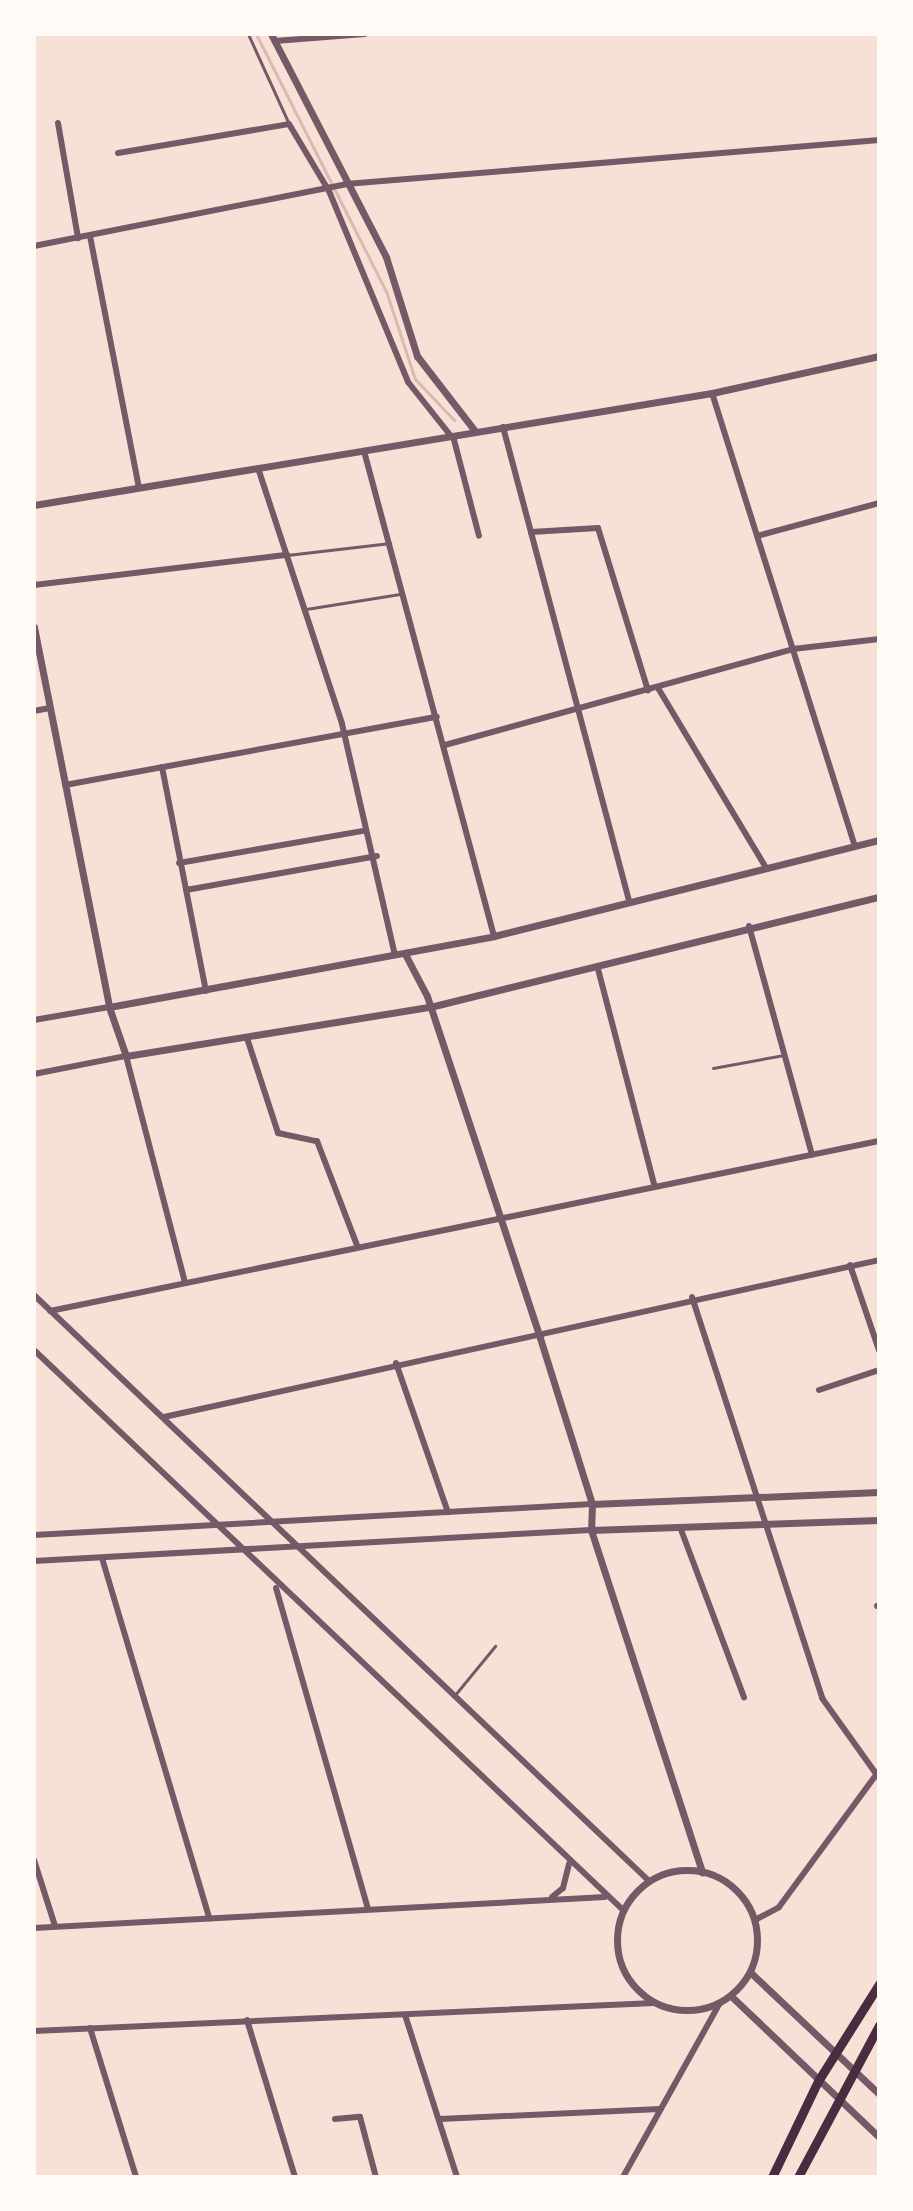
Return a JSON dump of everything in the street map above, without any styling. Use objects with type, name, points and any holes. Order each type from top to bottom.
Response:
[{"type":"highway","points":[[772,2177],[818,2081],[879,1984]]},
{"type":"highway","points":[[798,2177],[837,2098],[879,2025]]},
{"type":"street","points":[[365,34],[273,38],[400,292],[417,356],[475,431]]},
{"type":"street","points":[[58,123],[78,238]]},
{"type":"street","points":[[118,153],[289,124],[329,191],[398,362],[452,436],[479,536]]},
{"type":"street","points":[[34,246],[329,191],[346,184],[879,140]]},
{"type":"street","points":[[90,236],[139,487]]},
{"type":"street","points":[[34,505],[712,393],[879,356]]},
{"type":"street","points":[[712,393],[854,844]]},
{"type":"street","points":[[503,427],[629,901]]},
{"type":"street","points":[[364,451],[494,936]]},
{"type":"street","points":[[258,468],[306,609],[344,736],[363,831],[377,856],[395,955]]},
{"type":"street","points":[[757,536],[879,503]]},
{"type":"street","points":[[531,532],[598,528],[648,691]]},
{"type":"street","points":[[34,585],[287,555]]},
{"type":"street","points":[[34,627],[109,1007],[126,1056],[185,1282]]},
{"type":"street","points":[[445,745],[793,649],[879,639]]},
{"type":"street","points":[[658,688],[765,866]]},
{"type":"street","points":[[34,711],[50,708]]},
{"type":"street","points":[[65,785],[437,717]]},
{"type":"street","points":[[162,767],[206,991]]},
{"type":"street","points":[[179,863],[363,831]]},
{"type":"street","points":[[34,1020],[494,936],[879,840]]},
{"type":"street","points":[[186,890],[377,856]]},
{"type":"street","points":[[34,1074],[126,1056],[430,1007],[598,969],[749,926],[879,897]]},
{"type":"street","points":[[749,926],[812,1154]]},
{"type":"street","points":[[405,954],[430,1007],[537,1331],[592,1504],[591,1530],[702,1872]]},
{"type":"street","points":[[598,969],[654,1184]]},
{"type":"street","points":[[247,1038],[278,1133],[317,1141],[357,1245]]},
{"type":"street","points":[[50,1311],[497,1216],[879,1141]]},
{"type":"street","points":[[164,1417],[537,1331],[879,1260]]},
{"type":"street","points":[[850,1265],[879,1350]]},
{"type":"street","points":[[34,1295],[649,1881]]},
{"type":"street","points":[[692,1297],[822,1698],[878,1775],[779,1907],[755,1920]]},
{"type":"street","points":[[34,1350],[275,1585],[569,1864],[623,1910]]},
{"type":"street","points":[[396,1363],[448,1512]]},
{"type":"street","points":[[819,1390],[879,1370]]},
{"type":"street","points":[[34,1535],[592,1504],[879,1492]]},
{"type":"street","points":[[34,1561],[591,1530],[879,1520]]},
{"type":"street","points":[[680,1527],[744,1697]]},
{"type":"street","points":[[102,1558],[209,1918]]},
{"type":"street","points":[[275,1585],[368,1908]]},
{"type":"street","points":[[34,1860],[55,1926]]},
{"type":"street","points":[[548,1900],[563,1888],[569,1864]]},
{"type":"street","points":[[34,2031],[654,2003],[687,2011],[720,2003],[731,1996],[750,1972],[755,1920],[733,1888],[702,1872],[649,1881],[623,1910],[616,1945],[622,1968],[654,2003]]},
{"type":"street","points":[[34,1928],[605,1897]]},
{"type":"street","points":[[750,1972],[879,2094]]},
{"type":"street","points":[[731,1996],[879,2137]]},
{"type":"street","points":[[623,2177],[720,2003]]},
{"type":"street","points":[[405,2015],[457,2177]]},
{"type":"street","points":[[247,2020],[295,2177]]},
{"type":"street","points":[[90,2028],[136,2177]]},
{"type":"street","points":[[440,2119],[660,2109]]},
{"type":"street","points":[[335,2119],[360,2117],[376,2177]]},
{"type":"lane","points":[[248,34],[289,124]]},
{"type":"lane","points":[[287,555],[390,543]]},
{"type":"lane","points":[[306,609],[403,594]]},
{"type":"lane","points":[[713,1068],[784,1055]]},
{"type":"lane","points":[[454,1696],[495,1646]]},
{"type":"waterway","points":[[256,34],[386,291],[415,379],[454,420]]}]
